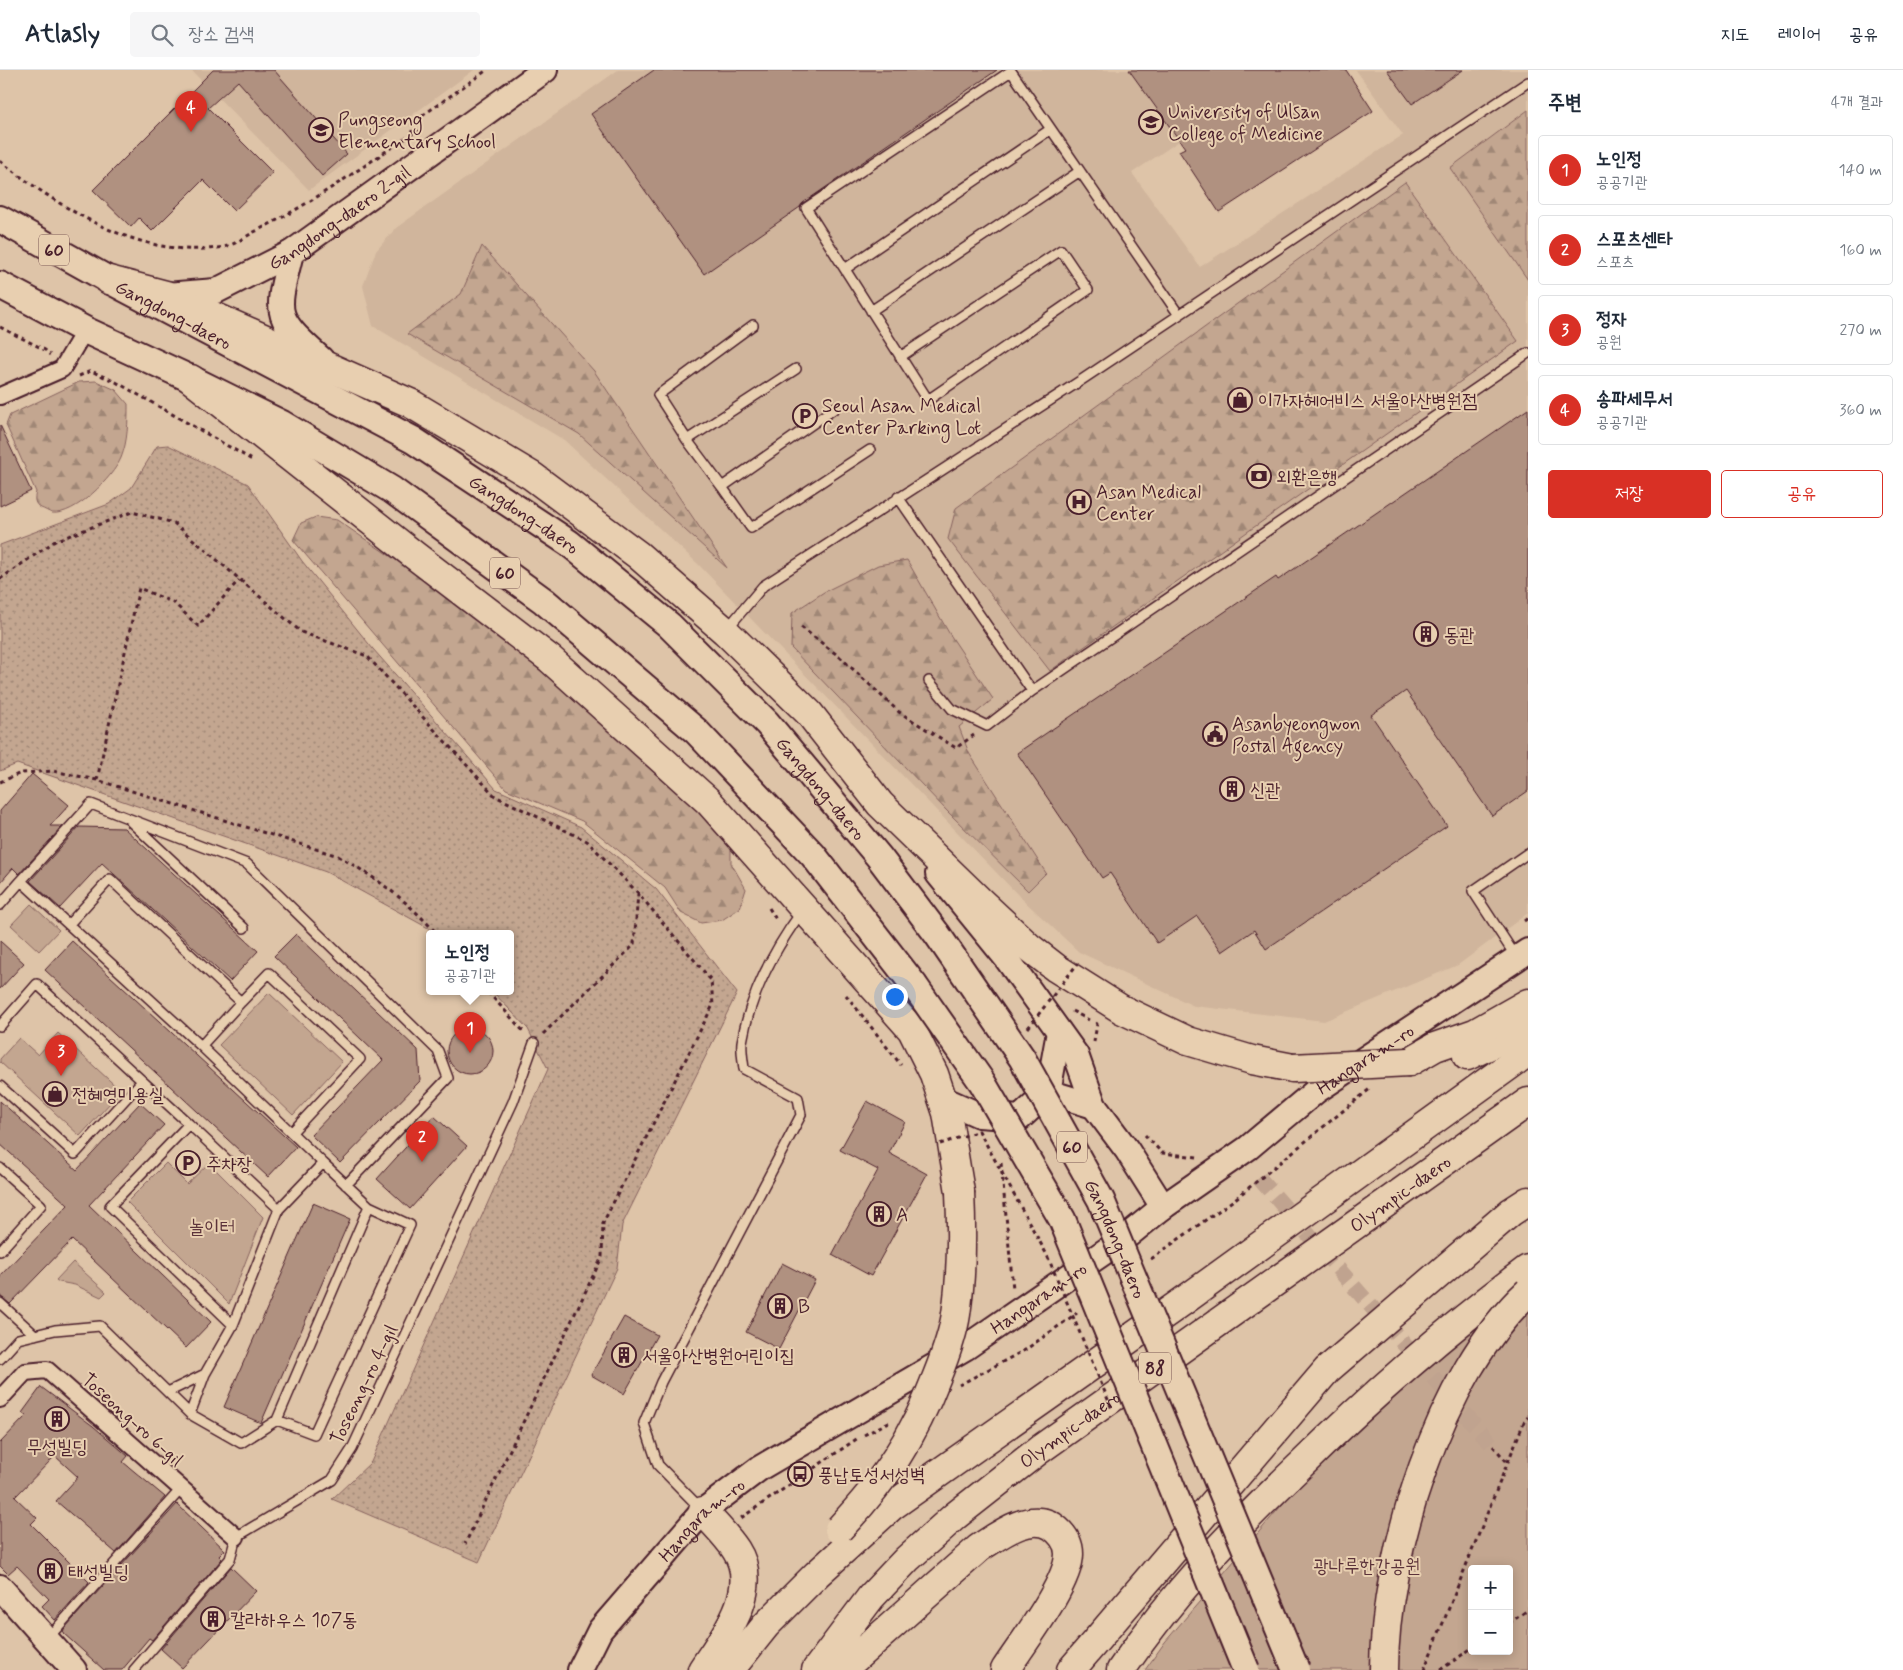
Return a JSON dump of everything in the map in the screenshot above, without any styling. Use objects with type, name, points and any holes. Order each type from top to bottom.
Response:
[{"type":"highway","points":[[109,280],[166,295],[410,403],[532,476],[638,555],[725,631],[809,713],[880,804],[1029,947],[1088,990],[1121,1009],[1188,1041],[1225,1054],[1294,1068],[1409,1062],[1452,1062],[1484,1050],[1528,1027]]},
{"type":"highway","points":[[192,379],[414,555],[550,659],[708,801],[797,919],[912,1030],[934,1074],[954,1147],[960,1192],[962,1234],[956,1315],[946,1355],[915,1429],[895,1463],[870,1496],[813,1556],[766,1625],[730,1670]]},
{"type":"highway","points":[[1409,1062],[1435,1047],[1475,1033],[1528,1003]]},
{"type":"highway","points":[[766,1625],[817,1574],[892,1506],[1182,1302],[1528,1052]]},
{"type":"highway","name":"Olympic-daero","points":[[816,1670],[870,1597],[907,1559],[955,1516],[1039,1450],[1528,1102]]},
{"type":"highway","points":[[1071,1670],[1326,1370],[1511,1212],[1528,1201]]},
{"type":"highway","points":[[1384,1670],[1387,1615],[1394,1569],[1404,1527],[1432,1445],[1467,1373],[1503,1319],[1528,1269]]},
{"type":"highway","points":[[1121,1670],[1173,1598],[1263,1501],[1351,1416],[1433,1346],[1520,1284]]},
{"type":"highway","points":[[702,1670],[731,1626],[740,1606],[743,1587],[742,1569],[737,1551],[703,1512]]},
{"type":"highway","points":[[842,1670],[979,1548],[1003,1533],[1024,1524],[1035,1521],[1047,1523],[1065,1539],[1069,1553],[1067,1567],[1059,1586],[1005,1670]]},
{"type":"main road","name":"Gangdong-daero","points":[[0,219],[109,280],[413,440],[569,543],[669,625],[767,723],[879,857],[937,934],[1022,1058],[1101,1200],[1296,1670]]},
{"type":"main road","name":"60","points":[[0,284],[85,330],[192,379],[282,424],[392,490],[544,601],[696,731],[813,855],[914,985],[982,1082],[1062,1219],[1246,1670]]},
{"type":"street","name":"Gangdong-daero 2-gil","points":[[166,295],[216,291],[291,253],[545,70]]},
{"type":"street","points":[[291,253],[279,309],[289,331],[329,366]]},
{"type":"street","points":[[0,396],[68,374],[85,330]]},
{"type":"street","points":[[880,804],[1008,959],[1076,1055],[1094,1106],[1127,1150],[1163,1207]]},
{"type":"street","name":"Hangaram-ro","points":[[580,1670],[600,1630],[703,1512],[760,1468],[965,1348],[1126,1237],[1163,1207],[1248,1148],[1316,1091],[1522,956]]},
{"type":"street","points":[[942,1099],[978,1115],[1020,1118],[1048,1092],[1059,1032]]},
{"type":"street","points":[[1048,1092],[1094,1106]]},
{"type":"street","name":"Toseong-ro 6-gil","points":[[0,1399],[25,1372],[47,1370],[236,1537]]},
{"type":"street","points":[[0,1587],[74,1670]]},
{"type":"lane","points":[[900,357],[1061,250],[1088,290],[928,400],[900,357],[844,269],[806,208],[1011,71],[1178,315]]},
{"type":"lane","points":[[725,631],[763,586],[1080,381],[1528,82]]},
{"type":"lane","points":[[844,269],[1052,129]]},
{"type":"lane","points":[[871,311],[1080,170]]},
{"type":"lane","points":[[753,325],[658,394],[687,440],[751,528],[870,450]]},
{"type":"lane","points":[[929,681],[952,708],[987,726],[1032,691],[1528,353]]},
{"type":"lane","points":[[687,440],[796,369]]},
{"type":"lane","points":[[722,487],[835,408]]},
{"type":"lane","points":[[898,497],[1032,691]]},
{"type":"lane","points":[[0,905],[91,804],[247,864],[438,1051],[448,1078],[346,1185]]},
{"type":"lane","points":[[128,819],[244,928]]},
{"type":"lane","points":[[1522,956],[1472,891],[1528,853]]},
{"type":"lane","points":[[69,924],[110,879],[241,1002]]},
{"type":"lane","points":[[21,881],[201,1046],[369,1206],[410,1225],[314,1434],[277,1420]]},
{"type":"lane","points":[[703,1512],[658,1465],[644,1423],[661,1382],[801,1115],[798,1098],[744,1069],[742,1044],[752,1004],[770,965],[797,919]]},
{"type":"lane","points":[[201,1046],[269,973],[360,1058],[292,1132]]},
{"type":"lane","points":[[0,1026],[37,984],[279,1209]]},
{"type":"lane","name":"Toseong-ro 4-gil","points":[[236,1537],[332,1480],[352,1449],[513,1102],[534,1043]]},
{"type":"lane","points":[[0,1086],[75,1154],[142,1081]]},
{"type":"lane","points":[[189,1124],[110,1206],[233,1325]]},
{"type":"lane","points":[[190,1414],[205,1374],[233,1325],[279,1209],[324,1163]]},
{"type":"lane","points":[[0,1168],[41,1205],[0,1251]]},
{"type":"lane","points":[[0,1360],[18,1339],[55,1330],[100,1326],[190,1414],[241,1443],[277,1420],[369,1206]]},
{"type":"lane","points":[[0,1303],[35,1335]]},
{"type":"lane","points":[[168,1392],[205,1374]]},
{"type":"lane","points":[[46,1640],[181,1488]]},
{"type":"lane","points":[[134,1670],[230,1559],[236,1537]]},
{"type":"path","points":[[0,161],[60,203],[123,236],[173,249],[225,247],[278,221],[412,134],[412,123],[487,70]]},
{"type":"path","points":[[0,327],[45,350],[68,374],[91,371],[116,382],[259,464]]},
{"type":"path","points":[[0,578],[55,541],[132,512],[174,523],[301,632],[367,656],[495,796],[588,841],[638,892],[711,980],[713,1005],[602,1224],[602,1257],[465,1544]]},
{"type":"path","points":[[97,780],[139,588],[174,603],[198,626],[239,580]]},
{"type":"path","points":[[801,627],[840,657],[898,712],[956,748],[987,726]]},
{"type":"path","points":[[0,782],[21,773],[53,771],[97,780],[338,856],[375,876],[434,930]]},
{"type":"path","points":[[491,995],[534,1043],[634,945],[638,892]]},
{"type":"path","points":[[768,904],[775,920],[797,919]]},
{"type":"path","points":[[1524,921],[1528,918]]},
{"type":"path","points":[[1027,1029],[1078,963]]},
{"type":"path","points":[[841,989],[902,1067]]},
{"type":"path","points":[[1093,1051],[1097,1024]]},
{"type":"path","points":[[940,1144],[979,1131],[1047,1255],[1116,1418]]},
{"type":"path","points":[[1144,1132],[1162,1153],[1205,1157]]},
{"type":"path","points":[[1424,1670],[1528,1416]]},
{"type":"path","points":[[1493,1446],[1508,1463]]},
{"type":"path","points":[[1513,1620],[1528,1610]]},
{"type":"path","points":[[1440,1670],[1468,1651]]},
{"type":"shaded area","name":"Pungseong Elementary School","points":[[191,70],[474,70],[309,190]]},
{"type":"shaded area","name":"Asan Medical Center","points":[[618,70],[1284,70],[1132,173],[1200,267],[1403,135],[1356,70],[1528,70],[1528,913],[1458,965],[1324,1021],[1194,1006],[1079,952],[1020,897],[698,564],[564,440],[373,326],[363,286],[376,251],[396,228]]},
{"type":"green space","points":[[1528,110],[1528,280],[1450,168]]},
{"type":"green space","points":[[1405,182],[1518,341],[1050,671],[948,539],[956,508]]},
{"type":"green space","points":[[482,246],[594,371],[727,568],[579,434],[407,334],[461,294]]},
{"type":"green space","points":[[96,381],[116,390],[128,404],[127,431],[121,458],[102,485],[82,502],[61,512],[52,513],[41,508],[36,503],[36,492],[6,425],[10,415],[79,382]]},
{"type":"green space","points":[[168,445],[248,484],[302,561],[373,649],[496,789],[581,827],[656,889],[737,993],[622,1225],[617,1268],[479,1562],[332,1499],[371,1462],[548,1069],[528,1029],[496,995],[514,995],[514,930],[432,930],[326,872],[17,764],[0,771],[0,545],[109,504],[131,488],[157,446]]},
{"type":"green space","points":[[316,517],[337,520],[549,664],[731,840],[731,863],[746,889],[740,908],[722,920],[701,923],[681,913],[665,888],[582,821],[506,789],[293,540],[301,523]]},
{"type":"green space","points":[[907,560],[949,633],[993,699],[959,727],[969,753],[1046,873],[1028,891],[947,811],[791,648],[792,613],[824,592],[878,565]]},
{"type":"green space","points":[[31,904],[59,930],[39,951],[11,925]]},
{"type":"green space","points":[[269,993],[342,1062],[293,1115],[219,1045]]},
{"type":"green space","points":[[58,1033],[121,1091],[80,1136],[0,1062],[0,1059],[19,1038],[38,1055]]},
{"type":"green space","name":"놀이터","points":[[166,1163],[187,1184],[209,1163],[263,1217],[229,1304],[127,1202]]},
{"type":"green space","points":[[73,1262],[106,1292],[101,1297],[75,1285],[56,1280]]},
{"type":"green space","name":"광나루한강공원","points":[[1528,1274],[1528,1670],[1145,1670],[1165,1642],[1322,1458]]},
{"type":"building","points":[[213,70],[274,70],[347,154],[322,176],[238,81],[208,108],[273,173],[234,211],[203,180],[152,231],[139,218],[131,227],[93,190]]},
{"type":"building","points":[[654,70],[997,70],[803,203],[800,207],[704,274],[591,114]]},
{"type":"building","points":[[1129,70],[1346,70],[1373,111],[1219,212],[1179,151],[1185,148]]},
{"type":"building","points":[[1387,70],[1463,70],[1412,104]]},
{"type":"building","name":"신관","points":[[1528,409],[1528,791],[1492,816],[1406,691],[1371,715],[1447,826],[1266,949],[1254,930],[1222,952],[1197,916],[1157,943],[1110,873],[1102,878],[1017,753],[1276,577],[1278,580]]},
{"type":"building","points":[[0,425],[31,491],[0,506]]},
{"type":"building","points":[[32,774],[69,805],[50,826],[63,826],[19,874],[13,868],[0,883],[0,811]]},
{"type":"building","points":[[79,827],[124,828],[258,951],[230,981],[102,863],[60,908],[30,881]]},
{"type":"building","points":[[296,934],[418,1050],[420,1081],[340,1163],[311,1135],[383,1060],[274,956]]},
{"type":"building","points":[[0,941],[24,963],[0,989]]},
{"type":"building","points":[[72,941],[296,1147],[268,1177],[45,970]]},
{"type":"building","points":[[466,1028],[474,1028],[483,1032],[489,1038],[493,1051],[489,1064],[483,1070],[474,1074],[466,1074],[457,1070],[451,1064],[447,1055],[447,1047],[451,1038],[457,1032]]},
{"type":"building","points":[[0,1101],[77,1170],[140,1103],[164,1125],[89,1205],[211,1322],[186,1348],[72,1240],[10,1304],[0,1296],[0,1276],[68,1205],[0,1144]]},
{"type":"building","name":"A","points":[[867,1101],[905,1122],[889,1153],[927,1174],[871,1276],[832,1255],[878,1170],[840,1150]]},
{"type":"building","points":[[434,1116],[467,1146],[410,1209],[377,1179]]},
{"type":"building","points":[[313,1203],[350,1219],[261,1423],[224,1407]]},
{"type":"building","name":"B","points":[[782,1263],[815,1280],[779,1349],[746,1332]]},
{"type":"building","name":"서울아산병원어린이집","points":[[624,1317],[657,1335],[624,1394],[591,1375]]},
{"type":"building","points":[[41,1387],[93,1426],[128,1456],[123,1462],[165,1497],[116,1553],[56,1501],[78,1477],[55,1456],[15,1497],[37,1518],[31,1524],[89,1582],[55,1620],[42,1606],[49,1599],[17,1566],[8,1574],[0,1566],[0,1443],[26,1416],[22,1413]]},
{"type":"building","points":[[177,1504],[225,1550],[219,1556],[222,1559],[152,1640],[149,1638],[122,1670],[104,1670],[63,1633],[64,1629]]},
{"type":"building","name":"칼라하우스 107동","points":[[231,1567],[256,1591],[182,1668],[161,1649]]},
{"type":"tunnel","points":[[1259,1178],[1493,1446]]},
{"type":"place","name":"University of Ulsan College of Medicine","points":[[1151,122]]},
{"type":"place","name":"Pungseong Elementary School","points":[[321,130]]},
{"type":"place","name":"송파세무서","points":[[191,132]]},
{"type":"place","name":"이가자헤어비스 서울아산병원점","points":[[1240,400]]},
{"type":"place","name":"Seoul Asan Medical Center Parking Lot","points":[[805,416]]},
{"type":"place","name":"외환은행","points":[[1259,476]]},
{"type":"place","name":"Asan Medical Center","points":[[1079,502]]},
{"type":"place","name":"동관","points":[[1426,634]]},
{"type":"place","name":"Asanbyeongwon Postal Agency","points":[[1215,734]]},
{"type":"place","name":"신관","points":[[1232,789]]},
{"type":"place","name":"노인정","points":[[470,1053]]},
{"type":"place","name":"정자","points":[[61,1076]]},
{"type":"place","name":"전혜영미용실","points":[[55,1094]]},
{"type":"place","name":"스포츠센타","points":[[422,1162]]},
{"type":"place","name":"주차장","points":[[188,1163]]},
{"type":"place","name":"A","points":[[879,1214]]},
{"type":"place","name":"B","points":[[780,1306]]},
{"type":"place","name":"서울아산병원어린이집","points":[[624,1355]]},
{"type":"place","name":"무성빌딩","points":[[57,1419]]},
{"type":"place","name":"풍납토성서성벽","points":[[800,1474]]},
{"type":"place","name":"태성빌딩","points":[[50,1571]]},
{"type":"place","name":"칼라하우스 107동","points":[[213,1619]]}]
